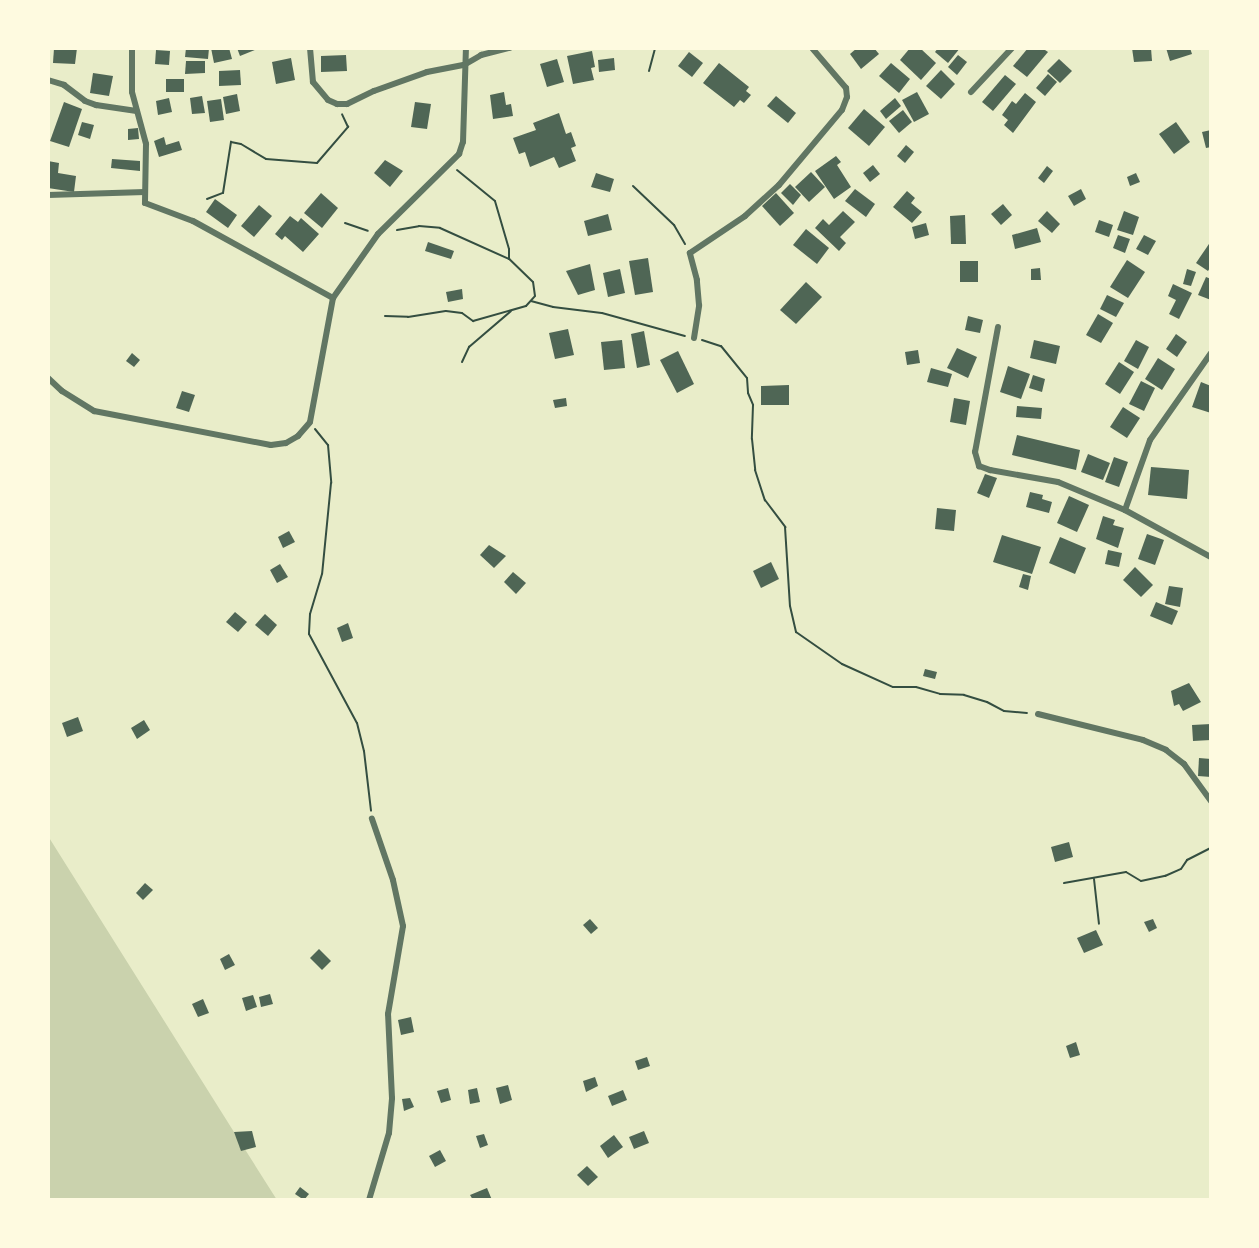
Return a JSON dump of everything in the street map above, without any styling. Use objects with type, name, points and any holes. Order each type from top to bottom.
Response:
[{"type":"street","points":[[132,48],[132,92],[145,133],[145,203],[193,220],[333,298]]},
{"type":"street","points":[[310,48],[313,82],[328,100],[337,104],[347,104],[374,91],[427,72],[464,65],[480,55],[510,48]]},
{"type":"street","points":[[48,378],[62,391],[93,411],[260,443],[286,443],[298,436],[310,422],[333,298],[378,234],[451,165],[459,154],[463,142],[466,48]]},
{"type":"street","points":[[694,338],[699,305],[697,280],[690,253],[745,216],[779,185],[842,110],[847,97],[846,87],[812,48]]},
{"type":"street","points":[[971,92],[1012,48]]},
{"type":"street","points":[[48,80],[64,85],[85,101],[96,105],[137,111]]},
{"type":"street","points":[[48,195],[145,192]]},
{"type":"street","points":[[998,327],[975,452],[979,466],[1058,482],[1125,510],[1211,556]]},
{"type":"street","points":[[1125,510],[1150,440],[1211,352]]},
{"type":"street","points":[[1038,714],[1143,740],[1166,750],[1184,764],[1211,801]]},
{"type":"street","points":[[369,1200],[389,1133],[392,1098],[388,1014],[402,926],[393,880],[372,819]]},
{"type":"path","points":[[649,71],[655,48]]},
{"type":"path","points":[[207,199],[223,193],[231,142],[241,144],[266,159],[317,163],[348,127],[337,104]]},
{"type":"path","points":[[451,165],[495,201],[509,249],[509,259]]},
{"type":"path","points":[[633,186],[674,225],[690,253]]},
{"type":"path","points":[[345,223],[378,234],[419,226],[440,228],[509,259],[533,282],[535,296],[526,306],[474,321],[462,313],[446,310],[408,317],[385,316]]},
{"type":"path","points":[[531,301],[553,307],[612,315],[721,346],[747,378],[748,393],[753,405],[752,439],[756,470],[765,500],[785,527],[788,582],[796,632],[842,664],[893,687],[916,687],[940,694],[964,695],[987,702],[1004,711],[1038,714]]},
{"type":"path","points":[[462,362],[469,346],[513,309]]},
{"type":"path","points":[[310,422],[328,445],[331,483],[322,574],[310,614],[309,634],[357,723],[364,751],[372,819]]},
{"type":"path","points":[[1064,883],[1126,872],[1141,881],[1165,876],[1181,869],[1187,860],[1211,848]]},
{"type":"path","points":[[1095,879],[1099,924]]},
{"type":"green space","points":[[48,836],[234,1132],[277,1200],[48,1200]]},
{"type":"building","points":[[54,48],[77,48],[75,64],[53,63]]},
{"type":"building","points":[[186,48],[209,48],[208,59],[185,57]]},
{"type":"building","points":[[211,48],[229,48],[232,59],[214,63]]},
{"type":"building","points":[[237,48],[260,48],[240,56]]},
{"type":"building","points":[[857,48],[874,48],[879,54],[861,69],[850,54]]},
{"type":"building","points":[[910,48],[920,48],[936,63],[921,80],[900,60]]},
{"type":"building","points":[[938,48],[960,48],[948,63],[935,52]]},
{"type":"building","points":[[1028,48],[1042,48],[1048,52],[1027,77],[1013,66]]},
{"type":"building","points":[[1132,48],[1151,48],[1152,61],[1134,62]]},
{"type":"building","points":[[1166,48],[1190,48],[1192,54],[1170,61]]},
{"type":"building","points":[[156,50],[170,51],[169,65],[155,64]]},
{"type":"building","points":[[592,51],[595,67],[591,68],[594,80],[573,84],[567,56]]},
{"type":"building","points":[[689,52],[703,63],[692,77],[678,66]]},
{"type":"building","points":[[346,55],[347,71],[321,72],[321,56]]},
{"type":"building","points":[[958,55],[967,62],[957,75],[948,67]]},
{"type":"building","points":[[291,58],[295,80],[276,84],[272,62]]},
{"type":"building","points":[[614,58],[615,70],[599,72],[598,60]]},
{"type":"building","points":[[557,59],[564,82],[547,87],[540,64]]},
{"type":"building","points":[[1059,59],[1072,71],[1060,83],[1047,71]]},
{"type":"building","points":[[186,61],[205,61],[205,73],[185,74]]},
{"type":"building","points":[[719,63],[749,87],[746,91],[751,95],[744,103],[740,100],[734,107],[703,83]]},
{"type":"building","points":[[891,63],[910,79],[899,93],[879,76]]},
{"type":"building","points":[[240,70],[241,85],[219,86],[219,71]]},
{"type":"building","points":[[941,70],[955,84],[941,99],[926,86]]},
{"type":"building","points":[[93,73],[113,76],[109,96],[90,93]]},
{"type":"building","points":[[1048,74],[1057,82],[1045,96],[1036,88]]},
{"type":"building","points":[[1005,75],[1016,84],[993,111],[982,102]]},
{"type":"building","points":[[166,79],[184,79],[184,92],[166,92]]},
{"type":"building","points":[[504,92],[506,105],[511,104],[513,116],[493,119],[490,95]]},
{"type":"building","points":[[917,92],[929,114],[914,122],[902,100]]},
{"type":"building","points":[[1025,93],[1036,102],[1013,133],[1004,125],[1008,120],[1002,115],[1012,101],[1016,104]]},
{"type":"building","points":[[237,94],[240,111],[226,114],[223,97]]},
{"type":"building","points":[[202,96],[205,113],[192,114],[190,98]]},
{"type":"building","points":[[776,96],[796,113],[788,123],[767,106]]},
{"type":"building","points":[[169,98],[172,112],[158,115],[156,101]]},
{"type":"building","points":[[895,98],[901,106],[886,119],[880,111]]},
{"type":"building","points":[[221,99],[224,120],[210,122],[207,101]]},
{"type":"building","points":[[64,102],[82,109],[69,147],[50,141]]},
{"type":"building","points":[[415,102],[431,104],[427,129],[411,127]]},
{"type":"building","points":[[864,109],[885,127],[869,146],[848,128]]},
{"type":"building","points":[[903,110],[912,122],[899,133],[889,121]]},
{"type":"building","points":[[559,113],[566,134],[571,132],[576,146],[571,148],[576,161],[559,168],[554,157],[530,167],[525,152],[519,154],[513,138],[536,130],[533,123]]},
{"type":"building","points":[[82,122],[94,125],[90,139],[78,135]]},
{"type":"building","points":[[1176,122],[1190,142],[1174,154],[1159,134]]},
{"type":"building","points":[[138,128],[139,139],[128,140],[128,129]]},
{"type":"building","points":[[1211,130],[1211,147],[1206,148],[1202,132]]},
{"type":"building","points":[[164,137],[166,145],[179,141],[182,150],[159,157],[154,141]]},
{"type":"building","points":[[906,145],[914,152],[905,163],[897,156]]},
{"type":"building","points":[[836,156],[841,162],[837,165],[851,187],[834,199],[815,171]]},
{"type":"building","points":[[112,159],[140,161],[140,171],[111,168]]},
{"type":"building","points":[[385,160],[403,171],[390,187],[374,173]]},
{"type":"building","points":[[48,161],[59,163],[58,173],[76,176],[74,192],[48,188]]},
{"type":"building","points":[[873,165],[880,174],[870,182],[863,173]]},
{"type":"building","points":[[1047,166],[1053,171],[1044,183],[1038,178]]},
{"type":"building","points":[[811,172],[825,187],[809,202],[795,187]]},
{"type":"building","points":[[596,173],[614,179],[610,192],[591,187]]},
{"type":"building","points":[[1136,173],[1140,182],[1130,186],[1127,177]]},
{"type":"building","points":[[790,184],[801,195],[793,205],[781,193]]},
{"type":"building","points":[[855,189],[875,204],[866,217],[845,201]]},
{"type":"building","points":[[1081,189],[1086,199],[1074,206],[1068,196]]},
{"type":"building","points":[[907,191],[915,198],[911,203],[922,212],[912,223],[893,207]]},
{"type":"building","points":[[321,193],[338,208],[322,228],[304,213]]},
{"type":"building","points":[[776,193],[794,213],[780,226],[762,206]]},
{"type":"building","points":[[215,199],[237,215],[228,228],[206,212]]},
{"type":"building","points":[[1003,204],[1012,215],[1001,225],[991,214]]},
{"type":"building","points":[[259,205],[272,216],[254,237],[241,226]]},
{"type":"building","points":[[843,211],[855,222],[840,237],[846,243],[839,251],[815,228],[823,219],[829,225]]},
{"type":"building","points":[[1047,211],[1060,224],[1052,233],[1038,221]]},
{"type":"building","points":[[1124,211],[1139,217],[1133,235],[1117,230]]},
{"type":"building","points":[[608,214],[612,230],[588,236],[584,221]]},
{"type":"building","points":[[965,215],[966,244],[951,244],[950,216]]},
{"type":"building","points":[[290,216],[298,222],[301,218],[319,234],[303,252],[285,236],[282,240],[275,234]]},
{"type":"building","points":[[1099,220],[1113,225],[1109,237],[1095,232]]},
{"type":"building","points":[[926,223],[929,235],[915,239],[912,227]]},
{"type":"building","points":[[1037,228],[1041,242],[1015,249],[1012,235]]},
{"type":"building","points":[[806,229],[829,248],[817,264],[793,245]]},
{"type":"building","points":[[1118,235],[1130,239],[1125,253],[1113,248]]},
{"type":"building","points":[[1144,235],[1156,241],[1148,255],[1136,249]]},
{"type":"building","points":[[1211,241],[1211,266],[1208,271],[1196,263]]},
{"type":"building","points":[[428,242],[454,251],[451,259],[425,251]]},
{"type":"building","points":[[648,258],[653,292],[635,295],[629,261]]},
{"type":"building","points":[[1127,260],[1145,272],[1128,298],[1110,287]]},
{"type":"building","points":[[960,261],[978,261],[978,282],[960,282]]},
{"type":"building","points":[[590,264],[595,290],[578,295],[566,271]]},
{"type":"building","points":[[1040,268],[1041,280],[1031,280],[1031,269]]},
{"type":"building","points":[[620,269],[625,293],[608,297],[603,273]]},
{"type":"building","points":[[1187,269],[1196,272],[1191,286],[1183,284]]},
{"type":"building","points":[[1206,277],[1211,279],[1211,300],[1198,295]]},
{"type":"building","points":[[806,282],[822,297],[796,324],[780,310]]},
{"type":"building","points":[[1173,284],[1192,293],[1179,319],[1169,314],[1176,300],[1168,296]]},
{"type":"building","points":[[462,289],[463,299],[448,302],[446,292]]},
{"type":"building","points":[[1107,295],[1124,303],[1116,317],[1100,309]]},
{"type":"building","points":[[1098,314],[1113,323],[1101,343],[1086,335]]},
{"type":"building","points":[[968,316],[983,320],[980,333],[965,330]]},
{"type":"building","points":[[568,329],[574,355],[555,359],[549,333]]},
{"type":"building","points":[[644,331],[650,365],[637,368],[631,334]]},
{"type":"building","points":[[1176,334],[1187,342],[1177,357],[1166,349]]},
{"type":"building","points":[[622,340],[625,368],[604,370],[601,342]]},
{"type":"building","points":[[1034,340],[1060,346],[1056,364],[1030,358]]},
{"type":"building","points":[[1136,340],[1149,347],[1138,369],[1124,361]]},
{"type":"building","points":[[957,348],[977,357],[968,378],[947,368]]},
{"type":"building","points":[[918,350],[920,363],[907,365],[905,352]]},
{"type":"building","points":[[678,351],[694,384],[677,393],[660,360]]},
{"type":"building","points":[[132,353],[140,360],[134,367],[126,361]]},
{"type":"building","points":[[1158,358],[1175,369],[1162,390],[1145,379]]},
{"type":"building","points":[[1119,362],[1134,372],[1120,394],[1105,384]]},
{"type":"building","points":[[1008,366],[1030,374],[1021,399],[1000,392]]},
{"type":"building","points":[[931,368],[952,374],[948,387],[927,382]]},
{"type":"building","points":[[1033,375],[1045,379],[1042,392],[1029,388]]},
{"type":"building","points":[[1141,381],[1155,388],[1144,411],[1129,404]]},
{"type":"building","points":[[1201,382],[1211,386],[1211,413],[1192,407]]},
{"type":"building","points":[[789,385],[789,405],[761,405],[761,386]]},
{"type":"building","points":[[182,391],[195,395],[189,412],[176,408]]},
{"type":"building","points":[[566,398],[567,406],[555,408],[553,400]]},
{"type":"building","points":[[954,398],[970,401],[966,425],[950,422]]},
{"type":"building","points":[[1017,406],[1042,408],[1041,419],[1016,417]]},
{"type":"building","points":[[1123,407],[1140,418],[1127,438],[1110,427]]},
{"type":"building","points":[[1017,435],[1080,450],[1076,470],[1012,455]]},
{"type":"building","points":[[1088,454],[1110,463],[1103,480],[1081,472]]},
{"type":"building","points":[[1114,457],[1128,462],[1119,487],[1105,482]]},
{"type":"building","points":[[1151,467],[1189,470],[1187,499],[1148,495]]},
{"type":"building","points":[[985,474],[997,478],[989,498],[977,493]]},
{"type":"building","points":[[1030,492],[1043,495],[1042,499],[1052,502],[1049,513],[1026,507]]},
{"type":"building","points":[[1069,496],[1089,505],[1077,532],[1057,523]]},
{"type":"building","points":[[937,508],[956,510],[954,531],[935,529]]},
{"type":"building","points":[[1103,516],[1115,520],[1113,525],[1124,528],[1118,548],[1096,539]]},
{"type":"building","points":[[289,531],[295,542],[283,548],[278,537]]},
{"type":"building","points":[[1147,534],[1164,540],[1155,565],[1138,559]]},
{"type":"building","points":[[1002,535],[1041,547],[1032,574],[993,562]]},
{"type":"building","points":[[1060,537],[1086,548],[1075,574],[1049,563]]},
{"type":"building","points":[[489,545],[506,556],[494,568],[480,555]]},
{"type":"building","points":[[1108,550],[1122,553],[1119,567],[1105,564]]},
{"type":"building","points":[[771,562],[779,579],[761,588],[753,571]]},
{"type":"building","points":[[280,564],[288,577],[277,583],[270,570]]},
{"type":"building","points":[[1135,567],[1153,585],[1141,597],[1123,580]]},
{"type":"building","points":[[513,572],[526,583],[516,594],[504,582]]},
{"type":"building","points":[[1023,574],[1031,576],[1028,590],[1019,587]]},
{"type":"building","points":[[1169,586],[1183,588],[1180,607],[1165,604]]},
{"type":"building","points":[[1156,602],[1178,611],[1172,625],[1150,616]]},
{"type":"building","points":[[235,612],[247,622],[238,632],[226,622]]},
{"type":"building","points":[[265,614],[277,625],[268,636],[255,625]]},
{"type":"building","points":[[348,623],[353,638],[342,642],[337,628]]},
{"type":"building","points":[[925,669],[937,672],[935,679],[923,676]]},
{"type":"building","points":[[1189,683],[1201,702],[1183,711],[1179,704],[1174,706],[1171,691]]},
{"type":"building","points":[[78,717],[83,731],[67,737],[62,723]]},
{"type":"building","points":[[144,720],[150,730],[137,739],[131,728]]},
{"type":"building","points":[[1211,724],[1211,740],[1193,741],[1192,725]]},
{"type":"building","points":[[1199,758],[1211,759],[1211,777],[1198,776]]},
{"type":"building","points":[[1069,842],[1073,857],[1055,862],[1051,847]]},
{"type":"building","points":[[145,883],[153,890],[143,900],[136,893]]},
{"type":"building","points":[[590,919],[598,928],[591,934],[583,925]]},
{"type":"building","points":[[1153,919],[1157,928],[1149,932],[1144,922]]},
{"type":"building","points":[[1096,930],[1103,945],[1084,953],[1077,938]]},
{"type":"building","points":[[319,949],[331,961],[322,970],[310,958]]},
{"type":"building","points":[[229,954],[235,965],[225,970],[220,959]]},
{"type":"building","points":[[270,994],[273,1004],[261,1007],[259,997]]},
{"type":"building","points":[[253,995],[257,1007],[246,1011],[242,998]]},
{"type":"building","points":[[203,999],[209,1013],[198,1017],[192,1004]]},
{"type":"building","points":[[411,1017],[414,1032],[401,1035],[398,1020]]},
{"type":"building","points":[[1076,1042],[1080,1055],[1070,1058],[1066,1046]]},
{"type":"building","points":[[647,1057],[650,1066],[638,1070],[635,1061]]},
{"type":"building","points":[[595,1077],[598,1086],[586,1092],[583,1081]]},
{"type":"building","points":[[508,1085],[512,1100],[500,1104],[496,1088]]},
{"type":"building","points":[[448,1088],[451,1100],[441,1103],[437,1091]]},
{"type":"building","points":[[477,1088],[480,1102],[470,1104],[468,1090]]},
{"type":"building","points":[[623,1090],[627,1100],[612,1106],[608,1096]]},
{"type":"building","points":[[410,1098],[414,1107],[404,1111],[402,1099]]},
{"type":"building","points":[[252,1131],[256,1147],[241,1151],[234,1132]]},
{"type":"building","points":[[644,1131],[649,1143],[634,1149],[629,1137]]},
{"type":"building","points":[[484,1134],[488,1145],[480,1148],[476,1136]]},
{"type":"building","points":[[614,1135],[623,1147],[608,1158],[600,1146]]},
{"type":"building","points":[[440,1150],[446,1161],[435,1167],[429,1156]]},
{"type":"building","points":[[587,1166],[598,1177],[588,1186],[577,1175]]},
{"type":"building","points":[[300,1187],[309,1194],[304,1200],[295,1194]]},
{"type":"building","points":[[487,1188],[492,1200],[473,1200],[470,1195]]}]
